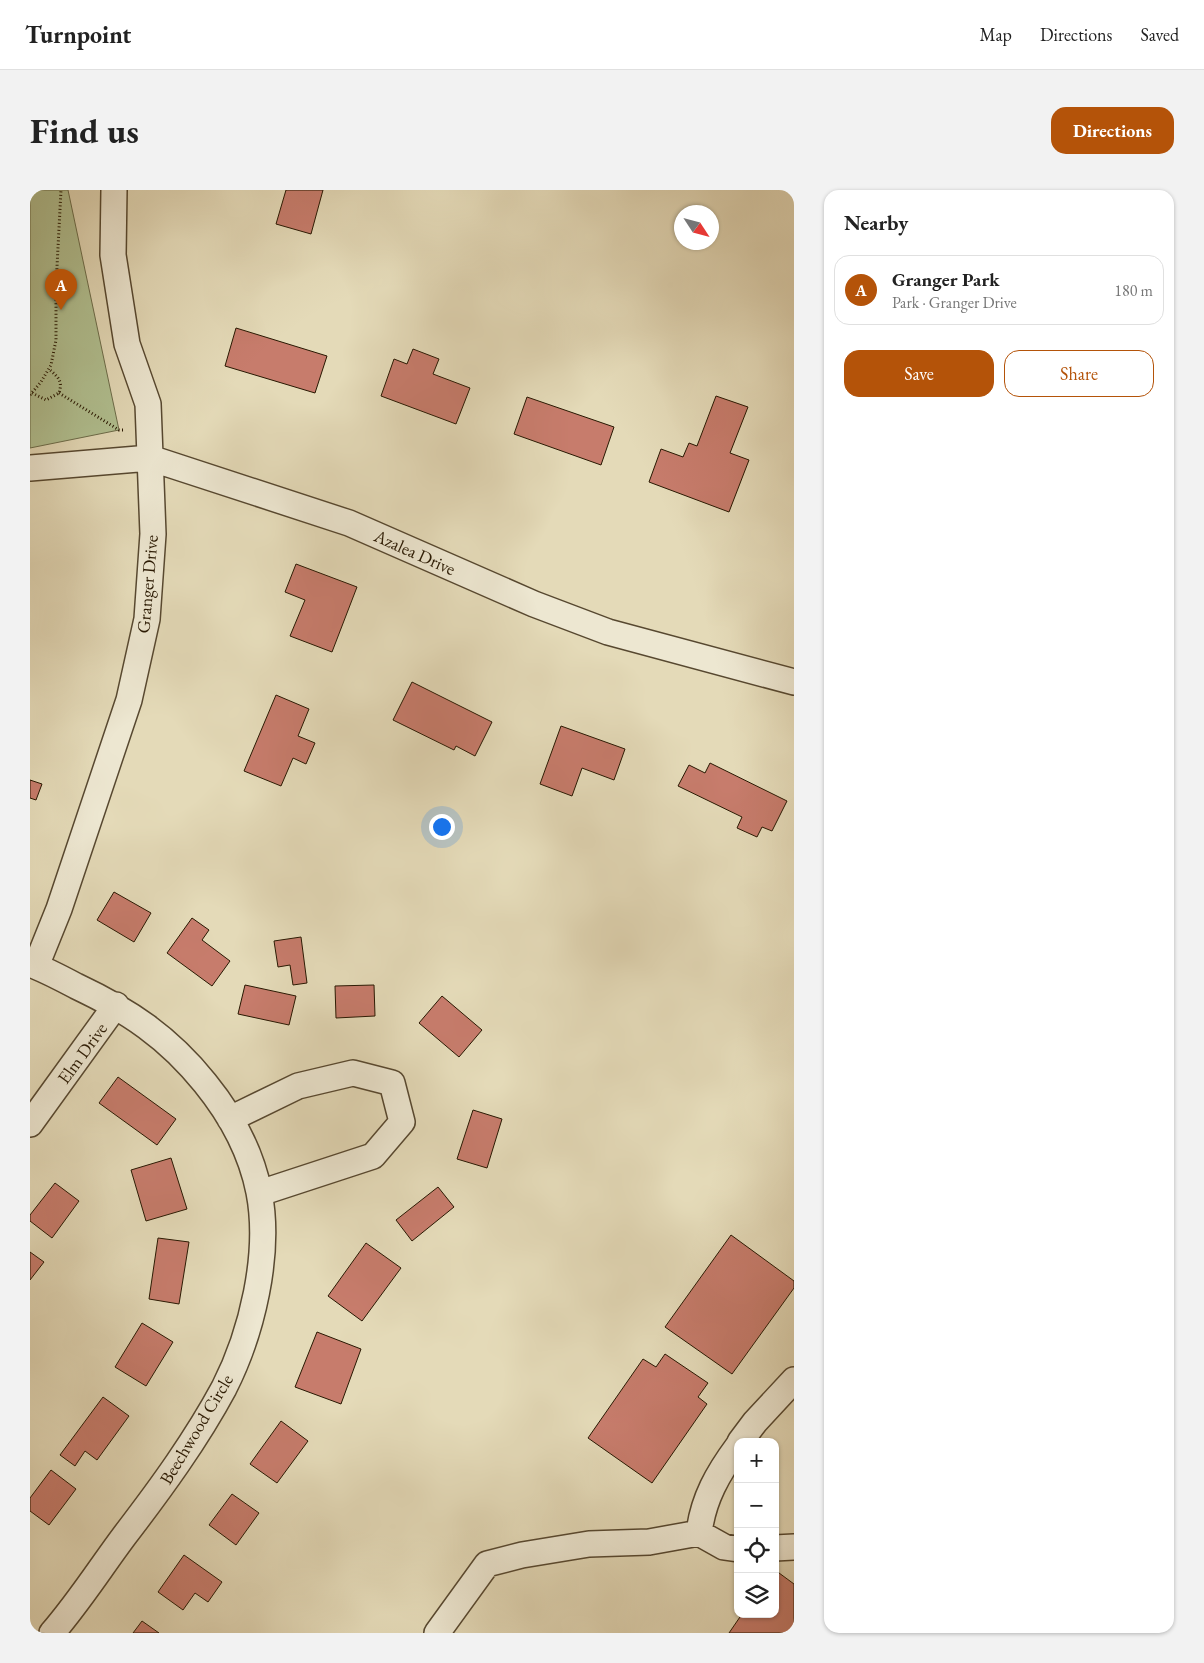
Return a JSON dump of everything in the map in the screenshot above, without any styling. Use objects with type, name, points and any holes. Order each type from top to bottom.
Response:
[{"type":"street","name":"Granger Drive","points":[[33,965],[59,909],[129,700],[147,619],[153,534],[148,404],[127,344],[112,255],[114,190]]},
{"type":"street","name":"Azalea Drive","points":[[30,468],[150,458],[350,523],[534,604],[608,632],[794,682]]},
{"type":"street","name":"Beechwood Circle","points":[[33,965],[116,1005],[144,1023],[192,1066],[230,1119],[253,1168],[260,1193],[262,1249],[259,1277],[246,1333],[232,1370],[209,1414],[168,1478],[52,1633]]},
{"type":"street","name":"Elm Drive","points":[[30,1124],[116,1005]]},
{"type":"street","points":[[230,1119],[298,1086],[353,1073],[392,1083],[402,1122],[373,1156],[260,1193]]},
{"type":"street","points":[[743,1438],[754,1422],[794,1380]]},
{"type":"street","points":[[699,1533],[701,1513],[707,1497],[720,1472],[734,1452]]},
{"type":"street","points":[[437,1633],[487,1564],[522,1555],[588,1544],[649,1542],[699,1533],[724,1547],[734,1548]]},
{"type":"street","points":[[779,1548],[794,1547]]},
{"type":"path","points":[[59,394],[46,400],[31,394],[49,369],[56,340],[56,286],[61,190]]},
{"type":"path","points":[[49,369],[58,377],[61,383],[59,394]]},
{"type":"path","points":[[59,394],[118,430],[148,428]]},
{"type":"green space","points":[[30,190],[68,190],[119,430],[30,448]]},
{"type":"building","points":[[286,190],[323,190],[311,234],[276,224]]},
{"type":"building","points":[[236,328],[327,356],[315,393],[225,366]]},
{"type":"building","points":[[413,349],[439,359],[433,374],[470,388],[456,424],[381,396],[394,359],[407,364]]},
{"type":"building","points":[[716,396],[748,407],[730,453],[749,460],[729,512],[649,482],[661,449],[683,457],[689,443],[697,446]]},
{"type":"building","points":[[527,397],[614,427],[601,465],[514,434]]},
{"type":"building","points":[[296,564],[357,587],[332,652],[290,636],[305,600],[285,592]]},
{"type":"building","points":[[412,682],[492,722],[475,756],[456,746],[454,750],[393,720]]},
{"type":"building","points":[[276,695],[309,709],[298,736],[315,743],[306,764],[293,758],[281,786],[244,771]]},
{"type":"building","points":[[561,726],[625,749],[614,780],[582,768],[572,796],[540,784]]},
{"type":"building","points":[[710,763],[787,801],[772,831],[762,827],[757,837],[737,828],[742,817],[678,786],[689,765],[705,773]]},
{"type":"building","points":[[30,780],[42,784],[36,800],[30,798]]},
{"type":"building","points":[[114,892],[151,913],[134,942],[97,920]]},
{"type":"building","points":[[192,918],[209,930],[202,940],[230,961],[212,986],[167,953]]},
{"type":"building","points":[[301,937],[307,983],[293,985],[290,965],[278,967],[274,941]]},
{"type":"building","points":[[245,985],[296,996],[289,1025],[238,1014]]},
{"type":"building","points":[[374,985],[375,1016],[336,1018],[335,986]]},
{"type":"building","points":[[442,996],[482,1030],[459,1057],[419,1023]]},
{"type":"building","points":[[118,1077],[176,1119],[157,1145],[99,1103]]},
{"type":"building","points":[[473,1110],[502,1119],[487,1168],[457,1159]]},
{"type":"building","points":[[171,1158],[187,1209],[146,1221],[131,1170]]},
{"type":"building","points":[[55,1183],[79,1201],[52,1238],[30,1221],[30,1215]]},
{"type":"building","points":[[438,1187],[454,1207],[412,1241],[396,1220]]},
{"type":"building","points":[[731,1235],[794,1281],[794,1288],[732,1374],[665,1327]]},
{"type":"building","points":[[158,1238],[189,1242],[179,1304],[149,1299]]},
{"type":"building","points":[[366,1243],[401,1268],[362,1321],[328,1296]]},
{"type":"building","points":[[30,1252],[44,1262],[30,1280]]},
{"type":"building","points":[[142,1323],[173,1342],[146,1386],[115,1367]]},
{"type":"building","points":[[317,1332],[361,1349],[341,1404],[295,1387]]},
{"type":"building","points":[[665,1354],[708,1383],[698,1397],[707,1404],[652,1483],[588,1438],[643,1359],[656,1367]]},
{"type":"building","points":[[103,1397],[129,1416],[97,1460],[85,1451],[75,1466],[60,1455]]},
{"type":"building","points":[[281,1421],[308,1441],[277,1483],[250,1464]]},
{"type":"building","points":[[51,1470],[76,1489],[49,1525],[30,1511],[30,1498]]},
{"type":"building","points":[[232,1494],[259,1513],[236,1545],[209,1525]]},
{"type":"building","points":[[184,1555],[222,1582],[208,1602],[195,1593],[183,1610],[158,1592]]},
{"type":"building","points":[[779,1573],[794,1584],[794,1633],[729,1633],[739,1618],[779,1618]]},
{"type":"building","points":[[142,1621],[159,1633],[133,1633]]},
{"type":"place","name":"Granger Park","points":[[61,310]]}]
